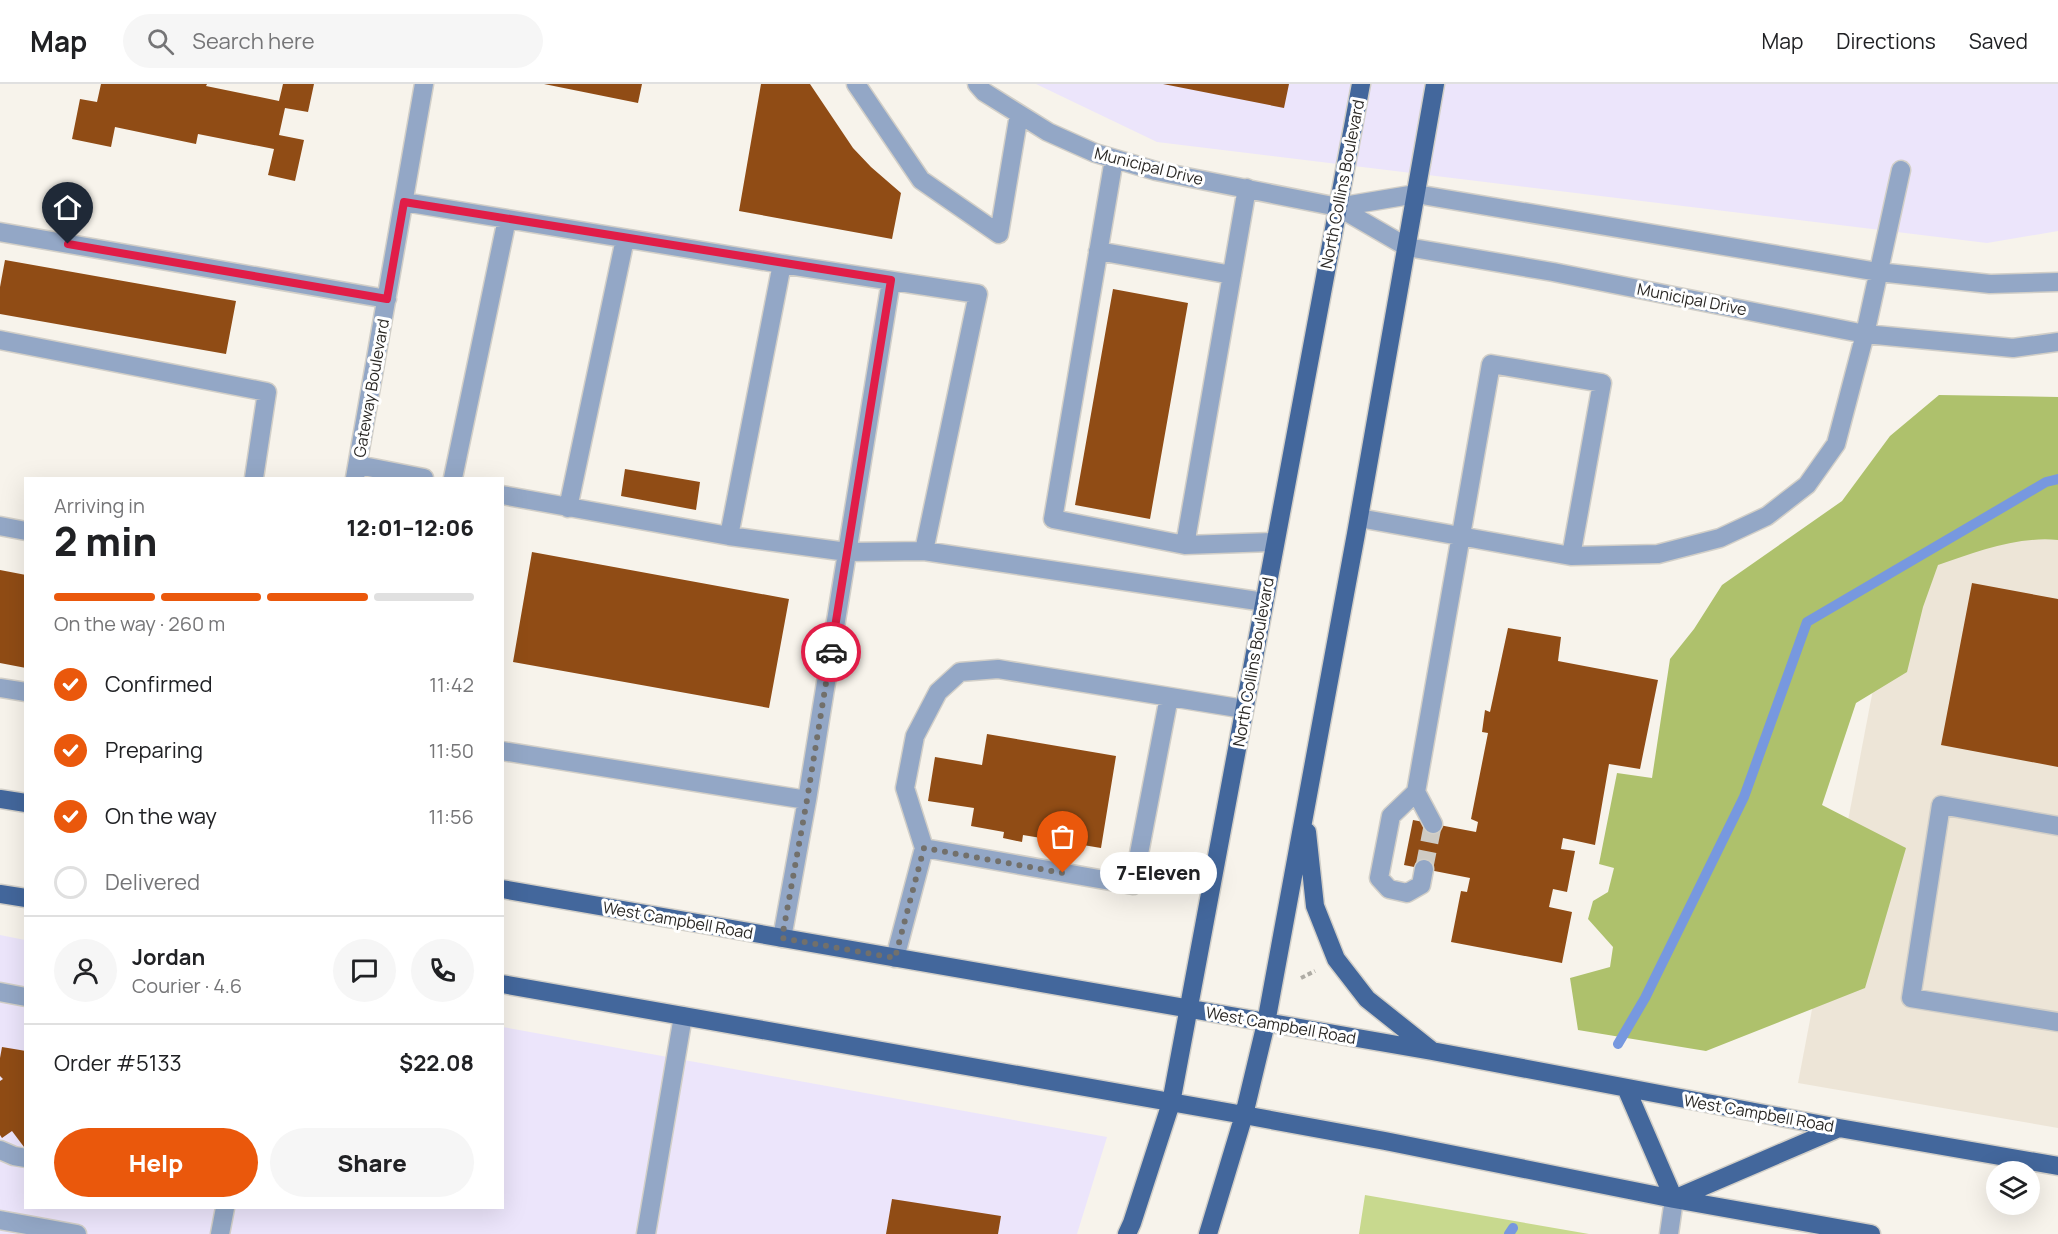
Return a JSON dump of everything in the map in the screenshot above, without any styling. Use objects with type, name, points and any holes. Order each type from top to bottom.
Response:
[{"type":"main road","name":"North Collins Boulevard","points":[[1127,1234],[1171,1103],[1361,84]]},
{"type":"main road","points":[[1208,1234],[1244,1115],[1266,1023],[1359,518],[1435,84]]},
{"type":"main road","points":[[0,799],[24,803]]},
{"type":"main road","points":[[1305,812],[1315,906],[1336,959],[1367,999],[1432,1051]]},
{"type":"main road","name":"West Campbell Road","points":[[504,889],[1432,1051],[1839,1128],[2058,1166]]},
{"type":"main road","points":[[0,894],[24,898]]},
{"type":"main road","points":[[504,984],[1244,1115],[1674,1199],[1871,1234]]},
{"type":"main road","points":[[1626,1088],[1674,1199]]},
{"type":"main road","points":[[1674,1199],[1839,1128]]},
{"type":"street","name":"Gateway Boulevard","points":[[357,472],[424,84]]},
{"type":"street","points":[[856,84],[921,180],[999,234],[1019,114]]},
{"type":"street","name":"Municipal Drive","points":[[977,84],[984,92],[1048,132],[1095,153],[1156,171],[1338,207],[1407,247],[1553,272],[1865,334],[2013,348],[2058,342]]},
{"type":"street","points":[[1114,159],[1053,519],[1185,545],[1275,542]]},
{"type":"street","points":[[1359,518],[1571,556],[1658,554],[1720,538],[1767,516],[1807,485],[1836,444],[1865,334],[1901,170]]},
{"type":"street","points":[[1185,545],[1246,188]]},
{"type":"street","name":"Municipal Drive","points":[[1338,207],[1416,194],[1878,272],[1990,284],[2058,282]]},
{"type":"street","points":[[404,202],[978,294],[924,551]]},
{"type":"street","points":[[453,477],[507,219]]},
{"type":"street","points":[[0,232],[387,299]]},
{"type":"street","points":[[568,508],[625,239]]},
{"type":"street","points":[[1098,251],[1232,275]]},
{"type":"street","points":[[729,536],[782,264]]},
{"type":"street","points":[[782,938],[807,800],[891,280]]},
{"type":"street","points":[[0,340],[267,392],[254,477]]},
{"type":"street","points":[[1424,869],[1421,885],[1407,893],[1389,889],[1379,878],[1391,816],[1416,792],[1491,364],[1602,383],[1571,556]]},
{"type":"street","points":[[357,472],[413,477]]},
{"type":"street","points":[[504,495],[729,536],[847,552],[924,551],[1264,602]]},
{"type":"street","points":[[0,526],[24,531]]},
{"type":"street","points":[[895,958],[924,848],[905,788],[915,736],[938,692],[960,672],[998,669],[1245,709]]},
{"type":"street","points":[[0,687],[24,692]]},
{"type":"street","points":[[924,848],[1133,885],[1169,697]]},
{"type":"street","points":[[504,751],[807,800]]},
{"type":"street","points":[[1416,792],[1433,824]]},
{"type":"street","points":[[2058,826],[1941,805],[1911,998],[2058,1022]]},
{"type":"street","points":[[0,992],[24,997]]},
{"type":"street","points":[[646,1234],[683,1016]]},
{"type":"street","points":[[0,1150],[24,1158]]},
{"type":"street","points":[[1669,1234],[1674,1199]]},
{"type":"street","points":[[220,1234],[225,1209]]},
{"type":"street","points":[[0,1220],[77,1234]]},
{"type":"path","points":[[1302,978],[1318,969]]},
{"type":"shaded area","points":[[1036,84],[2058,84],[2058,231],[1987,243],[1157,142]]},
{"type":"shaded area","points":[[1927,406],[2058,415],[2058,1128],[1798,1083]]},
{"type":"shaded area","points":[[0,935],[24,940],[24,1209],[504,1209],[504,1027],[1107,1137],[1077,1234],[0,1234]]},
{"type":"green space","points":[[1939,395],[2058,397],[2058,540],[2027,540],[2012,543],[1982,550],[1938,565],[1923,607],[1907,672],[1856,703],[1822,805],[1906,848],[1865,988],[1706,1051],[1578,1030],[1570,978],[1610,967],[1613,947],[1588,919],[1593,901],[1608,892],[1614,868],[1599,864],[1617,773],[1652,778],[1670,659],[1694,629],[1722,585],[1842,501],[1890,436]]},
{"type":"green space","points":[[1365,1195],[1589,1234],[1359,1234]]},
{"type":"building","points":[[101,84],[207,84],[206,86],[279,101],[283,84],[314,84],[308,112],[285,108],[279,135],[304,140],[295,181],[268,175],[274,149],[198,134],[196,144],[115,127],[111,147],[72,139],[80,99],[97,102]]},
{"type":"building","points":[[544,84],[642,84],[638,103]]},
{"type":"building","points":[[761,84],[810,84],[853,148],[901,193],[892,239],[739,211]]},
{"type":"building","points":[[1163,84],[1289,84],[1284,108]]},
{"type":"building","points":[[5,260],[236,301],[226,354],[0,314],[0,287]]},
{"type":"building","points":[[1113,289],[1188,303],[1150,519],[1075,505]]},
{"type":"building","points":[[625,469],[700,482],[696,510],[621,496]]},
{"type":"building","points":[[532,552],[789,599],[769,708],[513,662]]},
{"type":"building","points":[[0,570],[24,575],[24,668],[0,663]]},
{"type":"building","points":[[1972,583],[2058,599],[2058,767],[1941,745]]},
{"type":"building","points":[[1508,628],[1561,637],[1558,661],[1658,680],[1640,769],[1609,764],[1595,845],[1563,838],[1561,849],[1575,851],[1567,892],[1553,889],[1549,907],[1572,912],[1562,963],[1451,942],[1461,891],[1467,892],[1470,878],[1404,865],[1413,820],[1476,832],[1478,822],[1471,819],[1488,733],[1482,732],[1485,710],[1490,712]]},
{"type":"building","points":[[987,734],[1116,756],[1101,848],[1023,835],[1022,842],[1003,838],[1004,832],[971,826],[974,808],[928,801],[935,757],[982,765]]},
{"type":"building","points":[[2,1047],[24,1051],[24,1147],[12,1131],[2,1138],[0,1135],[0,1081],[3,1079],[0,1076]]},
{"type":"building","points":[[892,1199],[1001,1216],[998,1234],[886,1234]]},
{"type":"waterway","points":[[1618,1044],[1645,998],[1744,797],[1807,622],[2046,482],[2058,479]]},
{"type":"waterway","points":[[1509,1234],[1513,1228]]},
{"type":"tunnel","points":[[1424,869],[1433,824]]},
{"type":"way so far","points":[[831,652],[782,938],[895,958],[924,848],[1063,873]]},
{"type":"place","name":"7-Eleven","points":[[1063,873]]},
{"type":"route","points":[[68,244],[387,299],[404,202],[760,261],[891,280],[831,652]]}]
